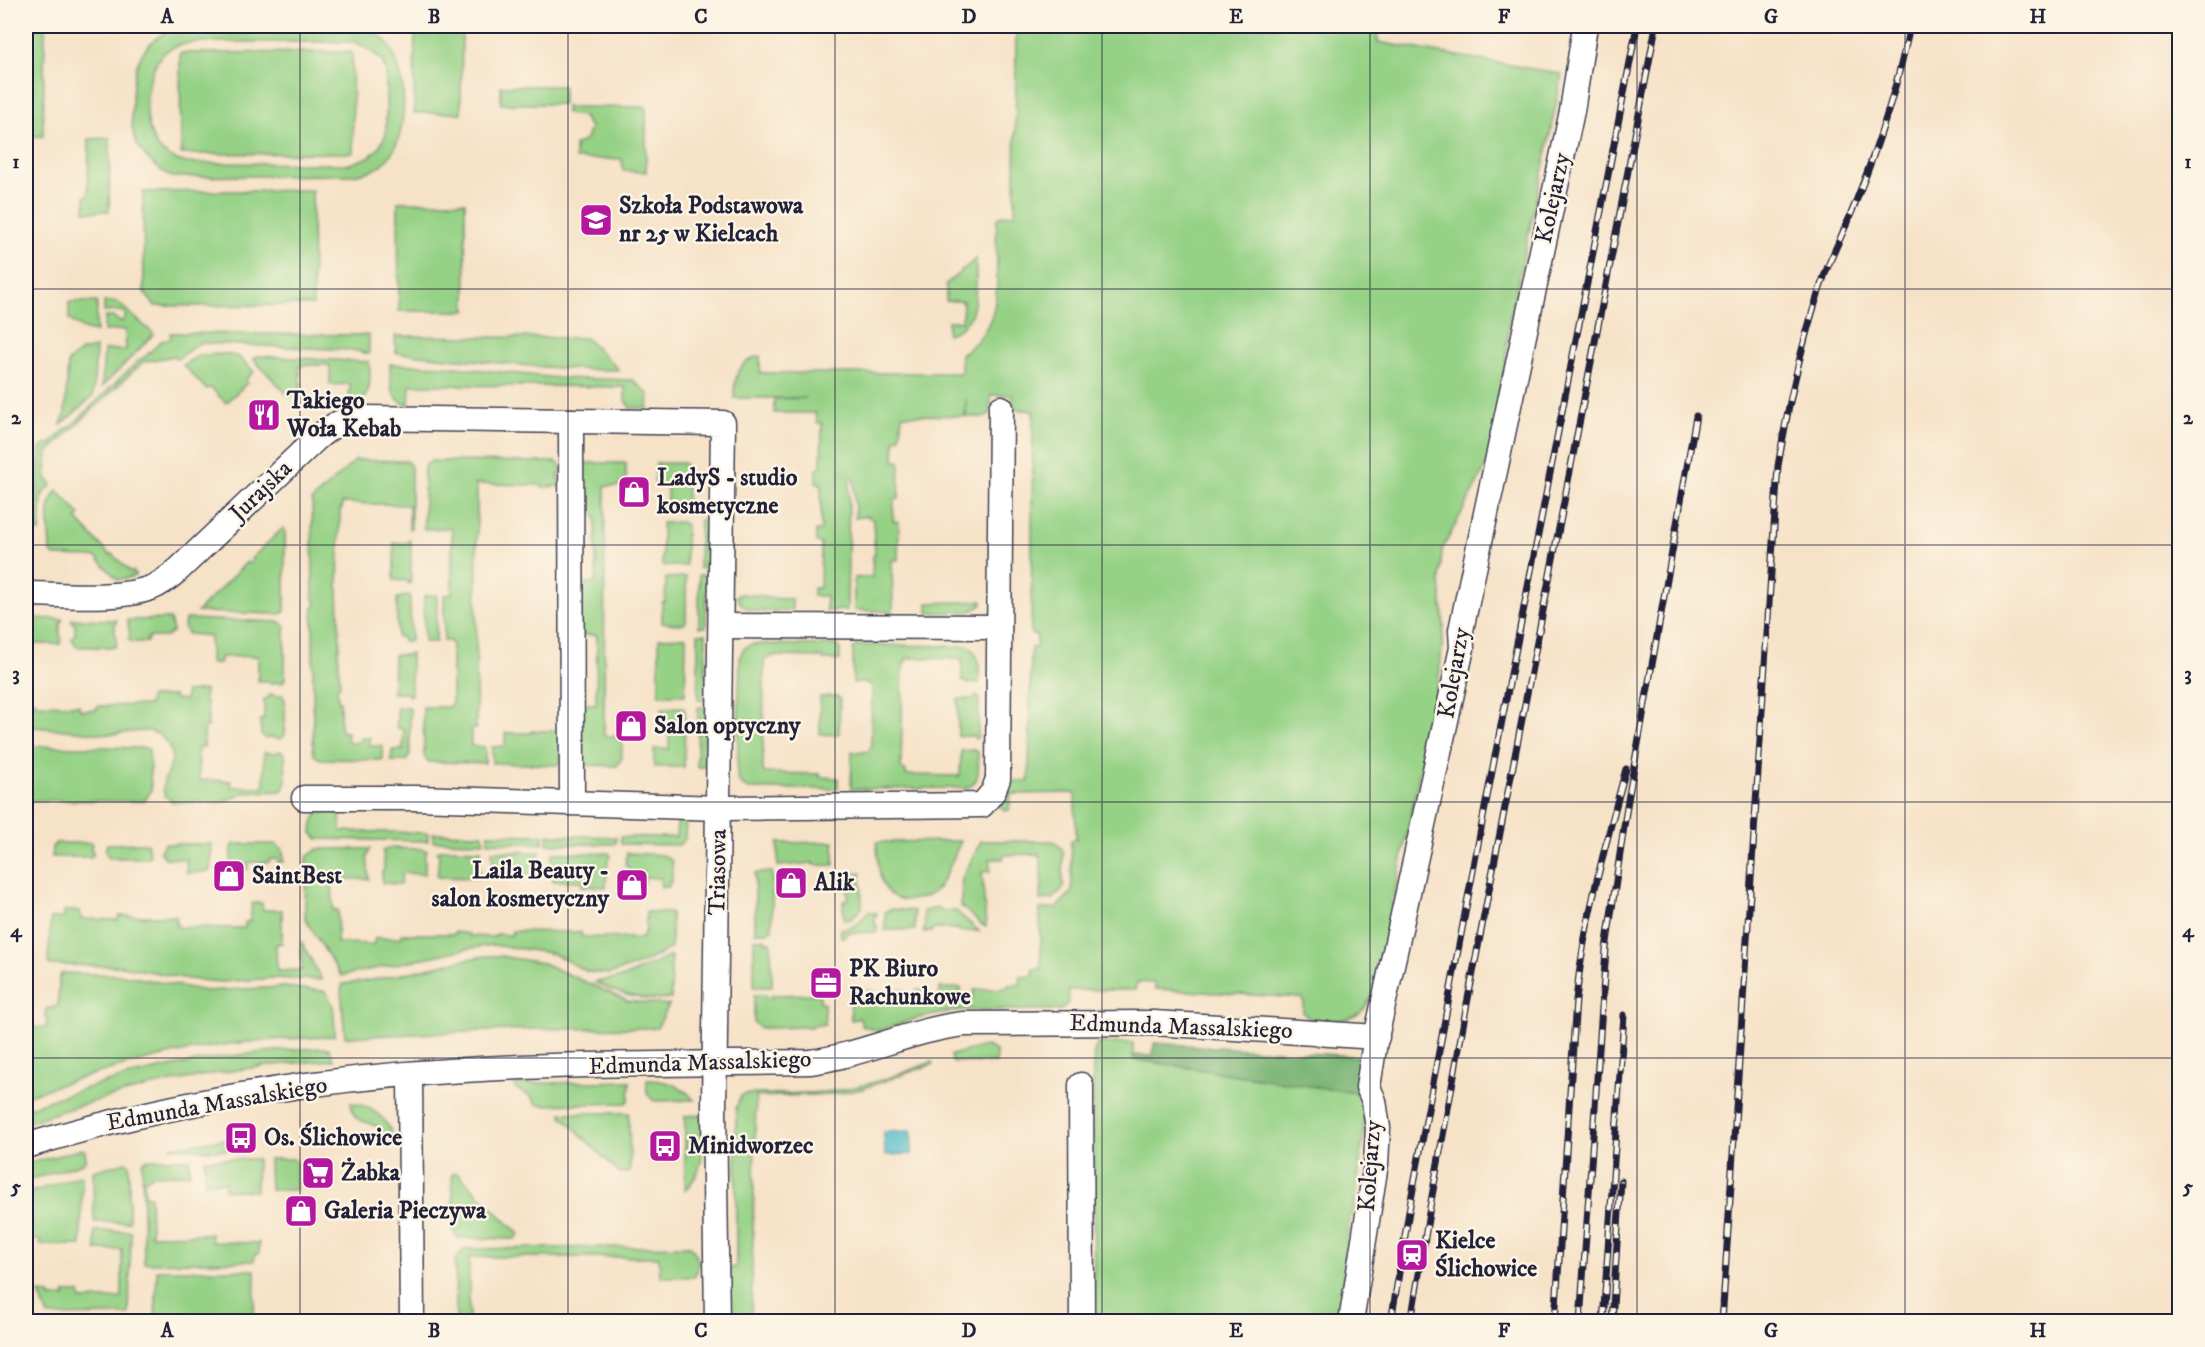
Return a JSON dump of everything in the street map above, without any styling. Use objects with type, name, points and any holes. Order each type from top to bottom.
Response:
[{"type":"street","name":"Kolejarzy","points":[[1351,1322],[1376,1164],[1378,1128],[1374,1101],[1368,1087],[1377,1036],[1462,648],[1461,630],[1572,111],[1585,26]]},
{"type":"street","points":[[304,798],[417,798],[719,808],[982,805],[993,792],[998,779],[1001,408]]},
{"type":"street","name":"Jurajska","points":[[26,594],[114,595],[135,592],[159,584],[178,570],[317,438],[333,425],[343,421],[372,418],[723,423]]},
{"type":"street","points":[[571,421],[573,802]]},
{"type":"street","name":"Triasowa","points":[[717,1322],[714,1107],[723,423]]},
{"type":"street","points":[[720,626],[999,627]]},
{"type":"street","name":"Edmunda Massalskiego","points":[[26,1146],[118,1121],[245,1094],[410,1075],[497,1069],[810,1062],[836,1058],[945,1026],[964,1024],[1154,1023],[1377,1036]]},
{"type":"street","points":[[410,1075],[412,1322]]},
{"type":"street","points":[[1081,1085],[1082,1322]]},
{"type":"green space","points":[[26,26],[45,26],[43,136],[26,137]]},
{"type":"green space","points":[[351,26],[377,35],[392,51],[402,83],[403,119],[393,151],[378,168],[351,175],[172,177],[166,174],[147,158],[139,148],[133,133],[134,75],[141,56],[154,40],[163,34],[185,28]],"holes":[[[197,42],[355,42],[382,60],[386,72],[386,134],[378,149],[369,157],[350,164],[186,163],[174,159],[158,147],[149,126],[147,100],[152,74],[163,54],[170,49]]]},
{"type":"green space","points":[[415,26],[462,26],[461,113],[414,113]]},
{"type":"green space","points":[[1016,26],[1377,26],[1378,42],[1562,74],[1509,322],[1504,382],[1489,461],[1442,550],[1440,581],[1444,625],[1439,679],[1376,984],[1366,1007],[1352,1017],[1333,1020],[1309,1019],[1303,1012],[1303,998],[1155,989],[1155,983],[1137,982],[1135,990],[1069,990],[1068,1003],[1061,1010],[961,1010],[918,1018],[878,1031],[862,1026],[860,1018],[851,1020],[850,991],[873,991],[874,999],[887,999],[887,990],[904,990],[905,999],[917,998],[917,990],[928,990],[928,997],[940,997],[940,988],[961,988],[961,997],[973,997],[974,990],[1007,988],[1008,985],[1021,984],[1020,977],[1033,976],[1033,969],[1041,969],[1040,909],[1056,908],[1072,892],[1071,840],[1076,839],[1075,793],[1011,794],[1009,810],[1004,811],[1000,806],[1010,783],[1029,781],[1031,648],[1037,647],[1037,635],[1031,634],[1033,411],[1014,409],[1012,395],[991,395],[990,414],[984,417],[966,417],[966,399],[965,416],[902,415],[900,438],[895,439],[894,461],[900,461],[899,499],[894,499],[893,521],[899,522],[898,560],[892,560],[893,612],[854,610],[854,578],[872,577],[873,556],[875,555],[873,520],[867,516],[855,518],[854,478],[850,479],[849,485],[847,610],[826,611],[826,596],[813,596],[813,588],[820,588],[821,543],[816,542],[816,531],[821,531],[821,483],[816,483],[816,469],[821,468],[822,423],[817,423],[816,413],[774,413],[774,399],[806,398],[734,398],[736,377],[746,362],[760,356],[760,373],[961,373],[961,354],[977,341],[987,327],[993,311],[997,276],[997,219],[1002,215],[1015,214]]},
{"type":"green space","points":[[352,52],[353,153],[181,154],[180,53]]},
{"type":"green space","points":[[501,86],[563,86],[563,104],[501,104]]},
{"type":"green space","points":[[566,107],[646,107],[646,172],[623,171],[622,159],[575,159],[575,145],[586,140],[590,127],[582,116],[566,113]]},
{"type":"green space","points":[[110,138],[109,211],[85,212],[85,196],[88,196],[89,139]]},
{"type":"green space","points":[[312,190],[313,305],[155,306],[144,292],[143,192]]},
{"type":"green space","points":[[398,202],[465,202],[466,311],[399,311]]},
{"type":"green space","points":[[976,259],[976,292],[971,314],[958,330],[947,334],[948,321],[962,321],[963,301],[946,301],[946,284]]},
{"type":"green space","points":[[69,302],[97,302],[96,332],[83,329],[69,319]]},
{"type":"green space","points":[[104,302],[117,302],[154,334],[102,387],[104,350],[126,350],[125,330],[104,331],[105,317],[114,317],[120,322],[125,319],[125,314],[121,311],[104,312]]},
{"type":"green space","points":[[170,333],[369,335],[369,354],[352,350],[199,343],[177,359],[174,356],[143,362],[48,452],[46,478],[52,485],[42,495],[40,532],[36,531],[36,484],[40,449],[50,444],[69,428],[161,341],[171,339]]},
{"type":"green space","points":[[395,336],[586,338],[619,370],[535,366],[396,353]]},
{"type":"green space","points":[[96,348],[93,396],[60,426],[65,414],[68,362],[81,351]]},
{"type":"green space","points":[[226,354],[239,357],[254,372],[246,379],[247,383],[226,403],[211,388],[206,389],[183,365],[200,355]]},
{"type":"green space","points":[[258,356],[369,362],[370,383],[362,400],[349,405],[350,384],[330,385],[330,365],[300,365],[300,383],[302,384],[297,393],[290,397],[253,359]]},
{"type":"green space","points":[[390,364],[445,366],[558,378],[633,380],[649,395],[648,408],[630,408],[625,400],[625,387],[410,385],[409,405],[397,399],[394,394]]},
{"type":"green space","points":[[356,460],[407,461],[411,467],[411,528],[409,529],[409,505],[342,503],[340,509],[338,587],[340,648],[338,648],[340,686],[337,687],[340,701],[340,729],[347,732],[347,739],[350,743],[359,742],[361,738],[370,738],[370,746],[383,746],[383,760],[320,759],[314,755],[313,747],[313,608],[316,605],[313,596],[312,500]]},
{"type":"green space","points":[[430,461],[556,462],[561,466],[562,475],[558,475],[559,482],[562,482],[560,486],[475,484],[477,487],[476,729],[471,729],[471,746],[485,747],[485,763],[429,762],[424,756],[423,707],[448,707],[452,703],[452,645],[450,641],[444,641],[444,595],[452,593],[452,532],[450,528],[424,529],[424,467]]},
{"type":"green space","points":[[587,463],[626,463],[626,486],[605,486],[604,736],[622,736],[622,758],[617,766],[584,765],[581,762],[581,704],[596,704],[597,635],[581,635],[580,583],[596,583],[596,516],[581,515],[580,466]]},
{"type":"green space","points":[[656,463],[683,463],[688,467],[686,509],[683,512],[667,508],[667,486],[655,486]]},
{"type":"green space","points":[[57,490],[80,515],[76,519],[110,555],[112,554],[136,576],[118,580],[96,557],[54,556],[50,551],[49,511],[50,503]]},
{"type":"green space","points":[[700,520],[707,520],[707,569],[699,568]]},
{"type":"green space","points":[[682,522],[686,525],[686,565],[662,566],[662,523]]},
{"type":"green space","points":[[283,528],[285,530],[285,611],[280,614],[197,612],[247,562],[249,564],[253,561],[251,559]]},
{"type":"green space","points":[[409,540],[411,542],[411,582],[409,584],[408,581],[394,580],[394,543],[408,543]]},
{"type":"green space","points":[[699,575],[706,575],[706,627],[699,627]]},
{"type":"green space","points":[[686,577],[686,622],[683,624],[662,623],[662,602],[665,602],[666,578]]},
{"type":"green space","points":[[409,595],[411,640],[408,642],[403,641],[402,637],[397,637],[397,598]]},
{"type":"green space","points":[[437,595],[436,642],[424,642],[424,596]]},
{"type":"green space","points":[[737,595],[792,599],[792,610],[761,612],[747,608],[737,598]]},
{"type":"green space","points":[[982,601],[982,605],[969,612],[928,613],[928,603]]},
{"type":"green space","points":[[26,618],[63,619],[60,624],[62,640],[60,644],[26,644]]},
{"type":"green space","points":[[72,619],[117,620],[115,624],[116,647],[77,647],[72,639],[75,634],[75,624]]},
{"type":"green space","points":[[170,619],[173,631],[166,637],[148,637],[147,642],[132,642],[128,639],[130,635],[127,620]]},
{"type":"green space","points":[[185,619],[281,622],[285,626],[285,679],[282,683],[271,684],[268,681],[258,681],[258,656],[221,657],[219,663],[210,663],[210,636],[188,634],[184,628]]},
{"type":"green space","points":[[698,634],[706,634],[705,700],[698,700]]},
{"type":"green space","points":[[686,637],[685,695],[659,695],[659,638]]},
{"type":"green space","points":[[753,644],[836,645],[840,649],[840,660],[823,660],[823,657],[770,656],[764,659],[763,771],[766,773],[820,774],[820,777],[838,778],[838,789],[749,789],[741,785],[737,777],[740,656],[744,648]]},
{"type":"green space","points":[[857,645],[969,646],[973,650],[978,663],[979,683],[968,684],[962,681],[962,659],[906,658],[903,664],[901,768],[906,771],[906,775],[960,776],[961,751],[974,750],[978,752],[978,768],[977,778],[971,786],[966,788],[851,789],[852,751],[857,753],[869,751],[871,747],[872,685],[863,682],[853,683],[853,649]]},
{"type":"green space","points":[[411,654],[411,695],[393,693],[394,655],[408,655]]},
{"type":"green space","points":[[205,690],[204,702],[207,702],[208,727],[204,727],[204,747],[198,748],[199,780],[231,781],[231,787],[264,787],[264,752],[281,751],[285,754],[286,782],[282,791],[244,793],[222,802],[174,802],[165,796],[163,789],[172,756],[164,740],[156,733],[146,731],[108,734],[26,727],[26,700],[35,700],[36,704],[79,705],[80,710],[97,710],[97,706],[149,705],[150,697],[174,696],[175,699],[185,700],[186,692]]},
{"type":"green space","points":[[271,694],[282,695],[285,700],[285,735],[281,739],[269,737],[266,739],[261,734],[260,720],[264,719],[264,699]]},
{"type":"green space","points":[[837,696],[840,699],[839,733],[837,735],[820,734],[820,697]]},
{"type":"green space","points":[[975,696],[979,697],[978,737],[975,739],[974,736],[958,736],[958,699],[975,699]]},
{"type":"green space","points":[[683,707],[685,710],[684,767],[654,767],[654,749],[669,749],[669,730],[662,729],[662,708]]},
{"type":"green space","points":[[698,707],[705,707],[704,767],[697,767]]},
{"type":"green space","points":[[397,708],[410,708],[410,755],[406,761],[391,761],[392,750],[403,750],[404,729],[397,728]]},
{"type":"green space","points":[[532,731],[561,731],[561,762],[556,765],[492,763],[492,747],[505,746],[505,733],[532,733]]},
{"type":"green space","points":[[26,746],[146,748],[149,750],[151,790],[145,801],[26,800]]},
{"type":"green space","points":[[335,811],[340,814],[341,831],[428,833],[428,841],[318,839],[312,833],[313,822],[318,814]]},
{"type":"green space","points":[[683,818],[686,820],[685,839],[679,845],[621,844],[621,837],[676,837],[677,823]]},
{"type":"green space","points":[[433,833],[483,834],[484,842],[433,841]]},
{"type":"green space","points":[[488,834],[543,835],[543,844],[488,842]]},
{"type":"green space","points":[[548,835],[616,837],[616,843],[547,844]]},
{"type":"green space","points":[[961,841],[942,881],[932,893],[922,898],[898,899],[885,888],[879,871],[877,842]]},
{"type":"green space","points":[[981,841],[1054,841],[1063,850],[1063,888],[1052,899],[1040,900],[1042,890],[1039,854],[1004,855],[1003,859],[990,859],[990,871],[982,872],[986,927],[982,925],[961,906],[962,879]]},
{"type":"green space","points":[[834,842],[834,865],[813,865],[813,863],[778,866],[778,843]]},
{"type":"green space","points":[[55,843],[92,843],[91,849],[94,854],[91,857],[52,857],[52,846],[55,846]]},
{"type":"green space","points":[[147,843],[150,855],[147,858],[109,858],[105,851],[107,844]]},
{"type":"green space","points":[[164,844],[212,844],[210,871],[187,873],[186,859],[165,858],[160,851]]},
{"type":"green space","points":[[235,844],[275,844],[283,850],[284,862],[270,859],[269,862],[249,862],[248,869],[230,870],[232,847]]},
{"type":"green space","points":[[389,848],[427,851],[425,874],[402,873],[401,884],[382,883],[383,851]]},
{"type":"green space","points":[[318,849],[370,849],[367,857],[369,879],[332,879],[333,910],[338,910],[337,943],[374,944],[375,938],[401,938],[402,934],[455,934],[455,932],[469,934],[469,936],[495,937],[496,934],[512,935],[512,931],[581,932],[581,936],[588,937],[643,938],[646,932],[646,912],[671,913],[671,948],[643,963],[609,974],[588,972],[554,954],[493,945],[341,976],[305,919],[306,862],[308,856]]},
{"type":"green space","points":[[445,849],[481,850],[480,878],[437,877],[439,856],[437,851]]},
{"type":"green space","points":[[492,851],[540,852],[538,862],[541,865],[541,876],[491,875]]},
{"type":"green space","points":[[554,853],[609,853],[611,857],[608,859],[606,887],[582,886],[581,881],[553,881],[552,856]]},
{"type":"green space","points":[[627,853],[663,855],[672,861],[672,882],[669,882],[669,887],[661,887],[660,878],[645,877],[644,883],[636,882],[636,877],[625,864]]},
{"type":"green space","points":[[772,872],[772,929],[767,932],[755,932],[755,873]]},
{"type":"green space","points":[[852,872],[861,872],[862,908],[851,919],[844,920],[843,902],[848,899],[847,876],[852,876]]},
{"type":"green space","points":[[252,903],[262,903],[263,910],[282,910],[282,943],[276,944],[277,971],[302,970],[301,941],[322,980],[273,978],[222,982],[188,979],[122,966],[51,965],[48,963],[51,918],[64,918],[64,911],[80,911],[81,919],[118,920],[119,916],[176,916],[177,927],[245,928],[245,922],[250,921]]},
{"type":"green space","points":[[938,908],[941,911],[956,911],[979,931],[932,929],[931,932],[923,932],[925,927],[923,911]]},
{"type":"green space","points":[[890,909],[914,911],[915,930],[885,930],[885,912]]},
{"type":"green space","points":[[868,912],[877,913],[875,925],[877,925],[877,932],[846,933],[846,937],[841,937],[841,929],[857,924]]},
{"type":"green space","points":[[754,939],[765,939],[765,942],[771,942],[772,987],[754,987]]},
{"type":"green space","points":[[486,956],[543,963],[628,1001],[669,1005],[657,1028],[535,1029],[345,1037],[341,990],[343,984],[379,979]]},
{"type":"green space","points":[[671,956],[671,999],[631,996],[595,982],[624,977]]},
{"type":"green space","points":[[62,973],[123,975],[206,991],[283,987],[324,991],[331,1000],[335,1036],[243,1042],[152,1058],[76,1079],[26,1096],[26,1028],[47,1027],[46,1009],[58,1006],[59,978]]},
{"type":"green space","points":[[820,994],[820,1002],[824,1003],[825,1024],[808,1027],[761,1028],[754,1023],[754,995],[766,995],[767,998],[772,998],[772,995]]},
{"type":"green space","points":[[1098,1043],[1133,1043],[1133,1059],[1362,1094],[1364,1133],[1355,1204],[1349,1222],[1339,1321],[1094,1322],[1093,1067],[1094,1052]]},
{"type":"green space","points":[[1154,1043],[1367,1057],[1362,1094],[1133,1059],[1133,1055],[1153,1056]]},
{"type":"green space","points":[[986,1046],[996,1051],[996,1063],[952,1062],[951,1055]]},
{"type":"green space","points":[[329,1048],[334,1060],[216,1073],[101,1099],[26,1123],[26,1109],[136,1074],[253,1053]]},
{"type":"green space","points":[[932,1062],[933,1064],[862,1089],[835,1094],[756,1097],[751,1321],[729,1321],[728,1268],[736,1267],[736,1108],[740,1097],[744,1094],[811,1093],[846,1089],[884,1079]]},
{"type":"green space","points":[[647,1080],[673,1084],[694,1100],[654,1101],[647,1094]]},
{"type":"green space","points":[[630,1081],[629,1100],[626,1103],[538,1105],[530,1096],[515,1088],[514,1084]]},
{"type":"green space","points":[[351,1103],[367,1107],[381,1117],[391,1130],[396,1146],[376,1126],[357,1119],[352,1111]]},
{"type":"green space","points":[[562,1113],[629,1113],[630,1169],[628,1173],[618,1172],[562,1116]]},
{"type":"green space","points":[[701,1115],[703,1145],[700,1165],[692,1183],[685,1190],[685,1116]]},
{"type":"green space","points":[[247,1136],[249,1140],[232,1149],[171,1147]]},
{"type":"green space","points":[[82,1149],[85,1151],[86,1158],[83,1163],[26,1181],[26,1164]]},
{"type":"green space","points":[[189,1159],[190,1174],[151,1175],[150,1178],[144,1179],[145,1196],[150,1196],[151,1235],[211,1234],[212,1242],[259,1243],[259,1254],[255,1254],[254,1261],[144,1263],[142,1163],[144,1160]]},
{"type":"green space","points":[[205,1159],[257,1159],[256,1191],[225,1190],[225,1182],[205,1182]]},
{"type":"green space","points":[[269,1159],[296,1161],[296,1190],[270,1190]]},
{"type":"green space","points":[[126,1162],[129,1164],[129,1222],[94,1222],[93,1171]]},
{"type":"green space","points":[[457,1173],[519,1234],[515,1239],[458,1238],[454,1231],[452,1174]]},
{"type":"green space","points":[[82,1175],[81,1245],[40,1245],[40,1240],[28,1239],[26,1236],[26,1194]]},
{"type":"green space","points":[[95,1231],[131,1231],[129,1315],[48,1316],[39,1293],[50,1294],[50,1298],[65,1297],[65,1293],[80,1293],[81,1300],[122,1298],[122,1250],[96,1250]]},
{"type":"green space","points":[[690,1246],[698,1261],[698,1269],[694,1277],[660,1277],[659,1257],[469,1257],[469,1321],[456,1321],[455,1258],[466,1249]]},
{"type":"green space","points":[[157,1270],[255,1270],[254,1321],[155,1321]]},
{"type":"water","points":[[911,1131],[912,1154],[885,1155],[884,1132]]},
{"type":"railway","points":[[1391,1322],[1410,1205],[1483,818],[1637,26]]},
{"type":"railway","points":[[1411,1322],[1466,1009],[1656,26]]},
{"type":"railway","points":[[1722,1322],[1778,466],[1792,392],[1810,319],[1826,271],[1881,133],[1910,26]]},
{"type":"railway","points":[[1580,1322],[1606,949],[1627,806],[1696,416]]},
{"type":"railway","points":[[1555,1322],[1576,1000],[1584,941],[1596,884],[1626,769]]},
{"type":"railway","points":[[1603,1322],[1624,1015]]},
{"type":"railway","points":[[1612,1322],[1621,1181]]},
{"type":"place","name":"Szkoła Podstawowa nr 25 w Kielcach","points":[[596,220]]},
{"type":"place","name":"Takiego Woła Kebab","points":[[264,415]]},
{"type":"place","name":"LadyS - studio kosmetyczne","points":[[634,492]]},
{"type":"place","name":"Salon optyczny","points":[[631,726]]},
{"type":"place","name":"SaintBest","points":[[229,876]]},
{"type":"place","name":"Alik","points":[[791,883]]},
{"type":"place","name":"Laila Beauty - salon kosmetyczny","points":[[632,885]]},
{"type":"place","name":"PK Biuro Rachunkowe","points":[[826,983]]},
{"type":"place","name":"Os. Ślichowice","points":[[241,1138]]},
{"type":"place","name":"Minidworzec","points":[[665,1146]]},
{"type":"place","name":"Żabka","points":[[318,1173]]},
{"type":"place","name":"Galeria Pieczywa","points":[[301,1211]]},
{"type":"place","name":"Kielce Ślichowice","points":[[1412,1255]]}]
